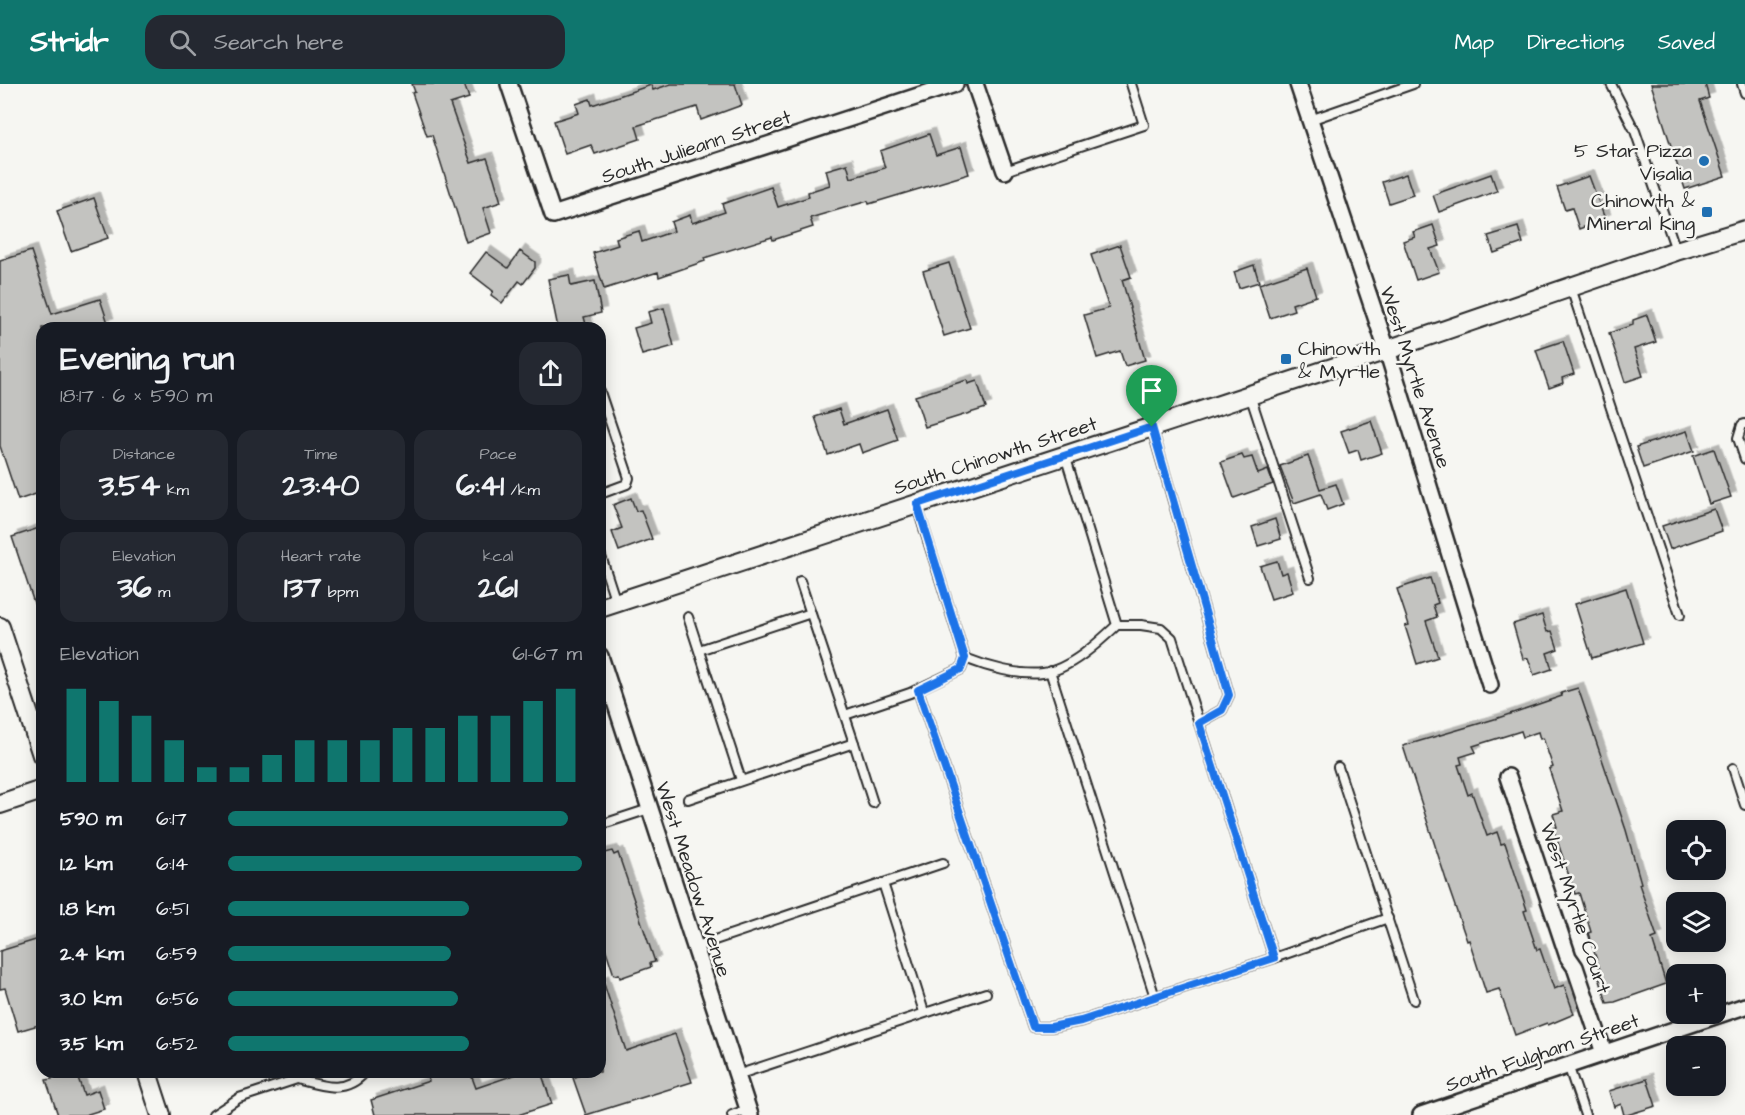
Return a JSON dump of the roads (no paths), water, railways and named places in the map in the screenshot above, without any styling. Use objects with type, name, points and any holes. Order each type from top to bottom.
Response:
[{"type":"street","name":"South Julieann Street","points":[[509,84],[553,215],[955,84]]},
{"type":"street","points":[[975,84],[1005,171]]},
{"type":"street","name":"West Myrtle Avenue","points":[[1298,84],[1387,350],[1490,685]]},
{"type":"street","name":"South Chinowth Street","points":[[608,605],[1387,350],[1676,250],[1745,230]]},
{"type":"street","points":[[0,627],[36,737]]},
{"type":"street","name":"West Meadow Avenue","points":[[606,675],[749,1112]]},
{"type":"street","name":"West Myrtle Court","points":[[1508,777],[1568,957],[1575,967],[1604,1053]]},
{"type":"street","points":[[0,804],[36,792]]},
{"type":"street","name":"South Fulgham Street","points":[[1421,1115],[1745,1006]]},
{"type":"street","points":[[149,1078],[161,1115]]},
{"type":"lane","points":[[1005,171],[1144,125],[1131,84]]},
{"type":"lane","points":[[1310,120],[1413,84]]},
{"type":"lane","points":[[1611,84],[1635,132],[1676,250]]},
{"type":"lane","points":[[1742,84],[1745,93]]},
{"type":"lane","points":[[1571,287],[1680,615]]},
{"type":"lane","points":[[1250,395],[1310,578]]},
{"type":"lane","points":[[606,410],[629,478],[627,484],[606,492]]},
{"type":"lane","points":[[1745,424],[1742,425],[1738,438],[1745,459]]},
{"type":"lane","points":[[1152,427],[1229,695],[1222,710],[1199,723]]},
{"type":"lane","points":[[1065,455],[1117,625]]},
{"type":"lane","points":[[844,715],[918,690],[961,669],[965,658],[917,504]]},
{"type":"lane","points":[[800,581],[873,803]]},
{"type":"lane","points":[[699,650],[811,613]]},
{"type":"lane","points":[[688,617],[741,780]]},
{"type":"lane","points":[[965,658],[990,669],[1043,673],[1061,667],[1095,646],[1117,625],[1161,628],[1172,638],[1274,958]]},
{"type":"lane","points":[[1050,671],[1155,997]]},
{"type":"lane","points":[[918,690],[1033,1027],[1051,1027],[1081,1021],[1388,918]]},
{"type":"lane","points":[[688,799],[854,743]]},
{"type":"lane","points":[[1338,767],[1414,1000]]},
{"type":"lane","points":[[1733,768],[1745,805]]},
{"type":"lane","points":[[606,823],[649,809]]},
{"type":"lane","points":[[694,947],[943,863]]},
{"type":"lane","points":[[883,883],[924,1012]]},
{"type":"lane","points":[[737,1075],[987,993]]},
{"type":"lane","points":[[1568,1065],[1585,1115]]},
{"type":"lane","points":[[213,1115],[239,1098],[297,1079],[332,1088],[345,1087],[360,1078]]},
{"type":"lane","points":[[732,1115],[749,1112]]},
{"type":"place","name":"5 Star Pizza Visalia","points":[[1704,161]]},
{"type":"place","name":"Chinowth & Mineral King","points":[[1707,212]]},
{"type":"place","name":"Chinowth & Myrtle","points":[[1286,359]]}]
